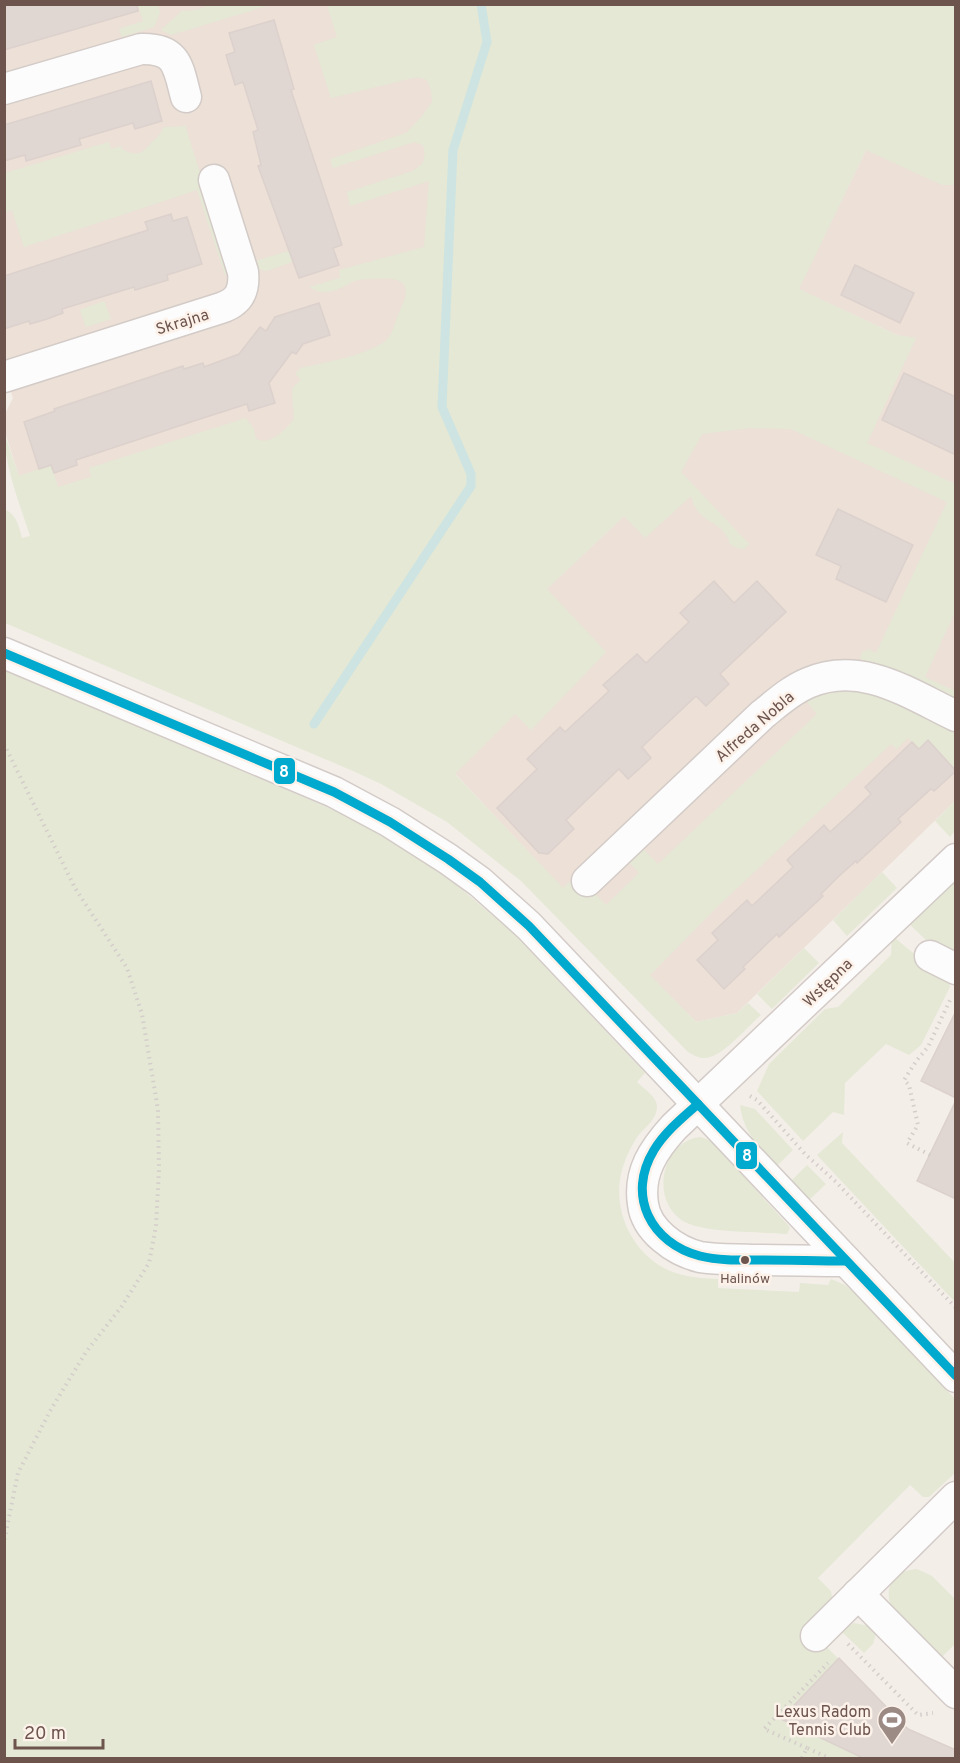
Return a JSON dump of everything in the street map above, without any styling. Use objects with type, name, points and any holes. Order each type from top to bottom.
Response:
[{"type":"street","points":[[4,89],[141,49],[154,48],[166,52],[178,64],[186,97]]},
{"type":"street","name":"Skrajna","points":[[4,377],[222,308],[237,301],[243,291],[243,272],[214,180]]},
{"type":"street","points":[[4,653],[334,792],[390,822],[480,882],[529,926],[956,1377]]},
{"type":"street","name":"Alfreda Nobla","points":[[587,881],[763,714],[808,682],[839,674],[872,677],[956,716]]},
{"type":"street","name":"Wstępna","points":[[846,1261],[701,1257],[678,1248],[658,1233],[643,1208],[641,1191],[644,1176],[649,1158],[661,1142],[698,1104],[956,859]]},
{"type":"street","points":[[833,1642],[858,1594],[956,1497]]},
{"type":"street","points":[[858,1594],[946,1703]]},
{"type":"path","points":[[4,469],[4,483]]},
{"type":"path","points":[[4,744],[75,888],[127,968],[142,1014],[158,1110],[159,1169],[156,1226],[149,1263],[122,1306],[86,1352],[18,1473],[4,1542]]},
{"type":"path","points":[[930,1155],[907,1143],[918,1125],[909,1085],[904,1080],[916,1060],[928,1047],[956,989]]},
{"type":"path","points":[[751,1087],[748,1095],[757,1100],[805,1154],[837,1182],[956,1308]]},
{"type":"path","points":[[829,1758],[764,1729],[833,1642],[918,1715],[946,1703]]},
{"type":"path","points":[[802,1758],[807,1748]]},
{"type":"shaded area","points":[[4,5],[468,5],[432,408],[37,533],[5,432],[5,414],[13,398],[4,371]]},
{"type":"shaded area","points":[[937,5],[955,5],[955,801],[737,1013],[696,1022],[563,889],[406,721],[676,467],[717,394],[897,335],[798,289]]},
{"type":"green space","points":[[211,4],[270,5],[171,35],[161,30],[182,11],[197,10]]},
{"type":"green space","points":[[138,5],[158,5],[160,13],[154,27],[122,37],[119,29],[143,21]]},
{"type":"green space","points":[[327,5],[955,5],[955,185],[942,185],[866,150],[799,289],[897,335],[916,338],[867,443],[955,484],[955,612],[925,677],[955,691],[955,704],[865,666],[860,657],[862,652],[871,649],[876,653],[947,502],[791,429],[749,428],[702,434],[681,472],[749,544],[744,549],[730,544],[720,528],[701,515],[691,496],[645,538],[624,516],[547,589],[606,652],[531,730],[515,714],[455,774],[563,888],[577,875],[606,905],[639,873],[626,859],[640,846],[658,864],[817,714],[803,697],[822,687],[867,689],[955,731],[955,769],[928,740],[919,749],[908,738],[897,749],[891,744],[719,905],[650,975],[696,1022],[737,1013],[748,1003],[761,1015],[730,1045],[710,1057],[701,1058],[688,1052],[521,881],[447,822],[381,784],[353,771],[5,623],[6,510],[15,518],[22,538],[30,536],[10,472],[4,432],[19,476],[51,465],[58,487],[91,477],[89,468],[246,418],[255,431],[256,438],[262,441],[267,440],[278,435],[294,419],[292,389],[301,379],[295,374],[301,368],[372,349],[392,333],[405,298],[406,291],[403,283],[395,279],[362,280],[327,292],[309,287],[340,278],[339,270],[424,247],[429,181],[350,206],[347,192],[413,171],[423,163],[425,153],[423,145],[414,142],[333,168],[330,159],[406,133],[432,102],[431,90],[427,80],[417,77],[331,98],[314,45],[337,37]]},
{"type":"green space","points":[[185,125],[231,272],[225,275],[197,190],[24,247],[12,210],[5,212],[5,173],[109,142],[111,149],[121,146],[122,149],[135,154],[145,150],[163,128]]},
{"type":"green space","points":[[289,251],[290,255],[293,254],[295,261],[266,271],[253,268],[251,262]]},
{"type":"green space","points":[[104,301],[111,319],[86,327],[80,310]]},
{"type":"green space","points":[[4,669],[352,818],[432,864],[514,934],[645,1073],[637,1082],[655,1099],[656,1111],[653,1119],[629,1151],[619,1191],[625,1222],[640,1248],[651,1259],[670,1271],[690,1277],[718,1279],[718,1288],[799,1292],[800,1283],[828,1285],[831,1279],[845,1285],[955,1399],[955,1473],[929,1497],[923,1497],[910,1485],[818,1578],[831,1591],[832,1598],[806,1626],[908,1729],[955,1750],[955,1758],[5,1758]]},
{"type":"green space","points":[[955,801],[955,831],[950,837],[935,821]]},
{"type":"green space","points":[[882,872],[897,888],[847,936],[833,920]]},
{"type":"green space","points":[[955,874],[955,955],[926,940],[906,921]]},
{"type":"green space","points":[[892,935],[918,956],[947,973],[950,987],[921,1045],[909,1055],[886,1044],[845,1083],[844,1115],[833,1112],[803,1141],[757,1091],[769,1064],[825,1009],[838,1007],[891,955]]},
{"type":"green space","points":[[804,948],[819,963],[772,1009],[757,994]]},
{"type":"green space","points":[[740,1105],[755,1109],[793,1150],[777,1166],[748,1131]]},
{"type":"green space","points":[[843,1132],[842,1143],[955,1263],[955,1302],[817,1155]]},
{"type":"green space","points":[[701,1137],[711,1141],[788,1225],[790,1228],[787,1234],[703,1228],[683,1221],[672,1211],[663,1186],[669,1159],[677,1148]]},
{"type":"green space","points":[[807,1165],[826,1184],[809,1200],[791,1181]]},
{"type":"green space","points":[[917,1569],[932,1576],[955,1599],[955,1644],[943,1656],[940,1656],[893,1613],[890,1604],[889,1589],[895,1577],[908,1570]]},
{"type":"green space","points":[[854,1623],[869,1626],[876,1634],[873,1644],[864,1653],[841,1631]]},
{"type":"building","points":[[4,4],[137,4],[138,11],[4,50]]},
{"type":"building","points":[[274,20],[294,89],[291,90],[342,245],[333,248],[339,265],[299,278],[258,166],[261,165],[253,132],[258,130],[243,82],[235,85],[226,55],[235,52],[229,33]]},
{"type":"building","points":[[151,81],[162,121],[135,129],[133,123],[79,139],[81,145],[26,161],[25,155],[4,161],[4,125]]},
{"type":"building","points":[[171,214],[173,221],[187,217],[202,264],[167,275],[168,280],[135,290],[134,287],[62,309],[63,313],[47,319],[30,324],[29,321],[4,329],[4,276],[148,230],[145,222]]},
{"type":"building","points":[[855,265],[914,293],[900,323],[841,295]]},
{"type":"building","points":[[319,303],[330,335],[303,344],[296,354],[292,352],[269,383],[275,403],[249,411],[247,404],[76,460],[77,465],[54,473],[51,465],[39,469],[24,422],[55,411],[54,409],[183,366],[184,369],[203,363],[204,367],[239,354],[260,327],[266,331],[275,317]]},
{"type":"building","points":[[904,373],[956,397],[956,455],[882,420]]},
{"type":"building","points":[[838,509],[913,545],[886,602],[836,579],[841,566],[816,555]]},
{"type":"building","points":[[714,581],[734,603],[757,581],[786,612],[720,674],[729,684],[706,706],[696,696],[642,747],[651,758],[628,779],[619,769],[566,820],[574,829],[548,854],[539,853],[497,808],[537,769],[527,759],[560,727],[565,732],[609,691],[603,685],[637,654],[646,663],[689,622],[680,613]]},
{"type":"building","points":[[928,740],[956,771],[934,791],[931,789],[898,819],[901,822],[857,863],[856,861],[838,877],[821,894],[823,896],[779,937],[777,934],[724,989],[697,960],[718,940],[712,933],[747,900],[752,906],[793,867],[787,860],[824,825],[830,832],[871,794],[865,787],[912,742],[919,749]]},
{"type":"building","points":[[956,1011],[956,1098],[921,1081]]},
{"type":"building","points":[[956,1100],[956,1199],[917,1181]]},
{"type":"building","points":[[839,1658],[908,1729],[956,1750],[956,1758],[863,1758],[781,1719]]},
{"type":"waterway","points":[[314,724],[471,486],[471,474],[442,407],[453,150],[487,42],[481,4]]},
{"type":"transit line","name":"8","points":[[4,653],[334,792],[390,822],[480,882],[529,926],[956,1376]]},
{"type":"transit line","name":"8","points":[[698,1104],[663,1137],[646,1167],[642,1184],[643,1200],[648,1215],[657,1229],[683,1250],[708,1258],[846,1261]]},
{"type":"place","name":"Halinów","points":[[745,1260]]},
{"type":"place","name":"Lexus Radom Tennis Club","points":[[892,1746]]}]
